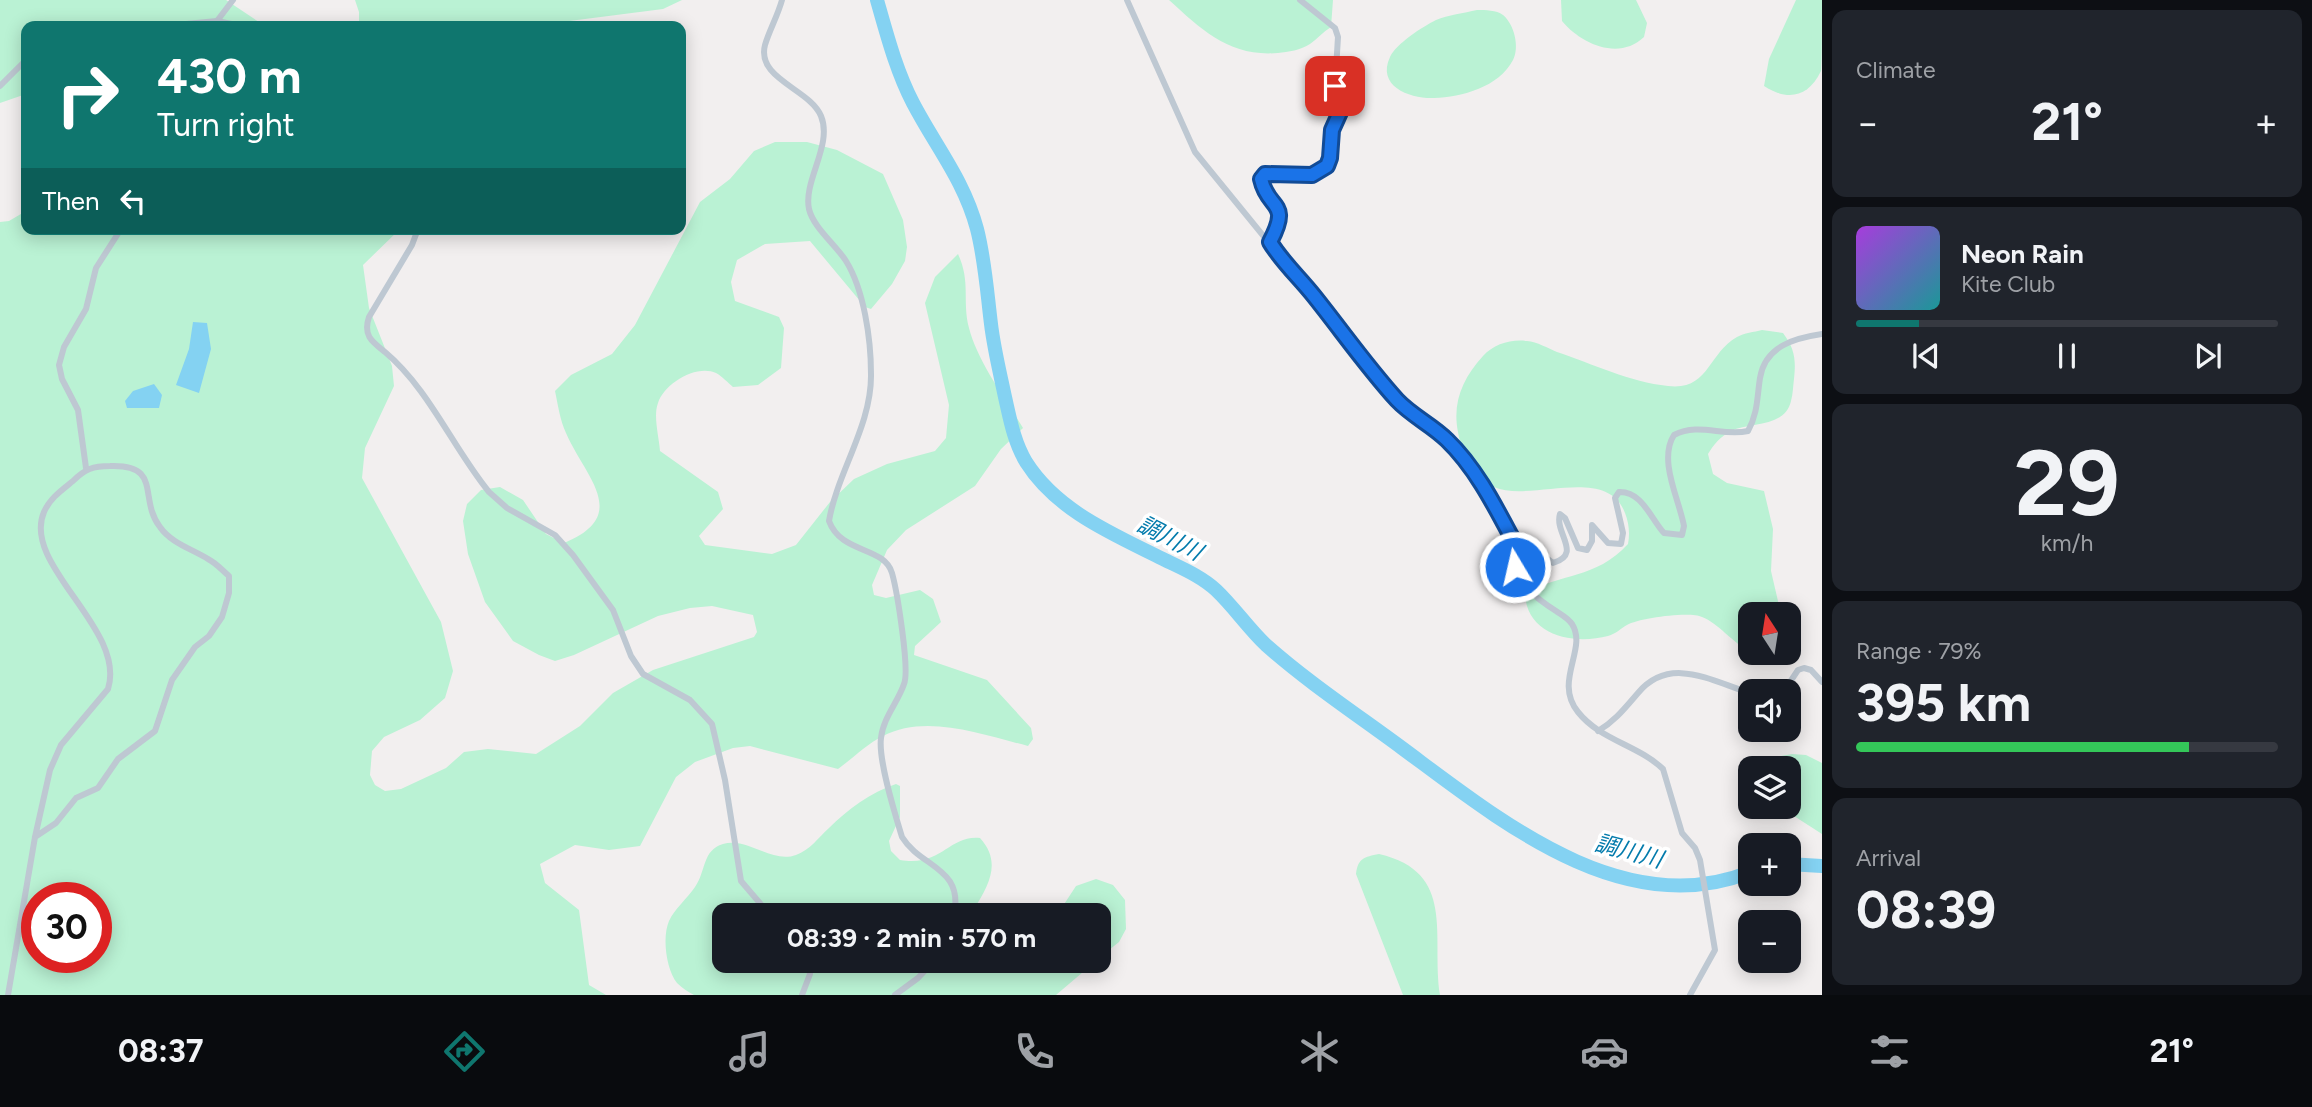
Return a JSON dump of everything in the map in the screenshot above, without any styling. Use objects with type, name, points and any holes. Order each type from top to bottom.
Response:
[{"type":"street","points":[[217,21],[233,0]]},
{"type":"street","points":[[782,0],[764,54],[769,67],[816,106],[822,117],[824,138],[808,201],[810,212],[845,260],[858,283],[871,375],[858,436],[829,522],[840,539],[877,556],[891,569],[906,677],[882,730],[880,749],[902,837],[906,844],[935,864],[949,880],[957,903]]},
{"type":"street","points":[[1127,0],[1195,152],[1397,400],[1447,439],[1490,496],[1512,538]]},
{"type":"street","points":[[1270,242],[1280,218],[1279,209],[1261,179],[1265,174],[1273,173],[1312,175],[1322,172],[1330,158],[1332,130],[1341,110],[1335,86],[1338,37],[1335,28],[1300,0]]},
{"type":"street","points":[[0,86],[21,65]]},
{"type":"street","points":[[86,468],[78,410],[62,379],[59,365],[64,347],[86,309],[96,268],[117,235]]},
{"type":"street","points":[[416,235],[369,317],[367,336],[400,365],[489,492],[507,508],[555,535],[573,555],[613,610],[631,656],[643,674],[690,700],[712,724],[725,780],[741,881],[760,903]]},
{"type":"street","points":[[1512,538],[1521,538],[1553,563],[1562,560],[1567,554],[1559,523],[1560,514],[1565,518],[1578,548],[1587,550],[1592,541],[1592,525],[1608,543],[1620,544],[1623,533],[1615,498],[1619,492],[1634,494],[1664,533],[1682,535],[1684,526],[1669,462],[1670,442],[1674,435],[1699,428],[1735,434],[1748,431],[1755,418],[1760,377],[1771,355],[1791,341],[1822,334]]},
{"type":"street","points":[[8,995],[35,837],[50,770],[61,746],[108,690],[112,668],[99,636],[55,568],[42,539],[41,524],[49,501],[86,468],[119,466],[140,471],[146,481],[152,512],[160,527],[186,547],[210,559],[229,576],[229,593],[222,617],[209,636],[195,647],[172,680],[155,731],[118,759],[98,788],[76,798],[56,823],[35,837]]},
{"type":"street","points":[[1512,538],[1509,544],[1515,567],[1525,588],[1533,597],[1568,618],[1576,631],[1577,641],[1569,671],[1570,696],[1579,715],[1598,731],[1663,769],[1682,832],[1695,848],[1715,950],[1690,995]]},
{"type":"street","points":[[1792,679],[1798,670],[1804,668],[1811,670],[1822,682]]},
{"type":"street","points":[[1598,731],[1610,724],[1650,682],[1674,671],[1738,689]]},
{"type":"street","points":[[802,995],[810,973]]},
{"type":"street","points":[[895,995],[923,973]]},
{"type":"green space","points":[[0,0],[226,0],[258,21],[21,21],[21,96],[0,103]]},
{"type":"green space","points":[[355,0],[682,0],[663,9],[569,21],[359,21]]},
{"type":"green space","points":[[1169,0],[1333,0],[1331,27],[1310,44],[1299,49],[1278,53],[1246,51],[1218,40]]},
{"type":"green space","points":[[1561,0],[1636,0],[1647,23],[1644,37],[1623,48],[1601,47],[1579,37],[1562,21]]},
{"type":"green space","points":[[1796,0],[1822,0],[1821,71],[1810,87],[1803,92],[1789,95],[1764,86],[1769,59]]},
{"type":"green space","points":[[1477,10],[1500,13],[1513,30],[1515,55],[1499,77],[1468,93],[1434,98],[1406,93],[1392,83],[1387,67],[1393,52],[1403,41],[1436,20]]},
{"type":"green space","points":[[775,142],[807,142],[837,150],[883,174],[903,220],[907,247],[905,261],[892,284],[871,309],[865,307],[810,241],[765,244],[737,260],[731,282],[735,301],[779,317],[784,328],[781,368],[758,385],[733,387],[716,373],[699,371],[682,377],[667,389],[657,408],[660,451],[718,492],[723,509],[699,536],[705,545],[772,554],[796,545],[830,502],[854,479],[887,464],[935,451],[946,438],[949,405],[925,303],[935,277],[958,254],[964,274],[967,318],[973,340],[993,380],[1023,428],[1001,449],[975,486],[906,530],[887,550],[872,585],[874,595],[886,598],[920,590],[933,599],[941,622],[915,646],[914,655],[987,680],[1031,728],[1033,739],[1028,746],[955,728],[918,726],[883,736],[838,769],[750,746],[733,748],[695,762],[676,777],[640,846],[609,850],[575,845],[540,864],[545,883],[579,910],[589,985],[606,995],[0,995],[0,222],[9,221],[21,214],[21,235],[394,235],[363,265],[369,308],[392,366],[394,386],[365,448],[362,478],[441,622],[453,671],[445,698],[420,720],[384,737],[372,751],[370,775],[375,785],[385,791],[401,789],[446,768],[464,752],[488,749],[536,754],[580,726],[613,693],[653,670],[754,637],[757,632],[753,615],[712,606],[690,608],[658,616],[574,655],[555,661],[539,655],[513,641],[485,602],[468,554],[463,521],[467,504],[481,490],[500,487],[523,500],[546,534],[564,543],[584,532],[596,520],[600,507],[598,494],[564,428],[555,391],[571,375],[612,354],[635,325],[683,235],[686,235],[686,228],[700,202],[730,179],[754,151]]},
{"type":"green space","points":[[1762,330],[1783,333],[1795,360],[1792,398],[1782,416],[1766,423],[1731,431],[1718,441],[1708,454],[1713,474],[1727,483],[1764,491],[1773,529],[1771,571],[1778,602],[1738,602],[1738,644],[1714,624],[1696,615],[1642,620],[1611,635],[1595,639],[1567,638],[1543,628],[1534,620],[1525,594],[1590,570],[1616,556],[1628,544],[1629,532],[1625,513],[1616,498],[1602,491],[1585,487],[1509,491],[1486,483],[1474,471],[1465,457],[1460,441],[1457,411],[1461,391],[1476,364],[1498,345],[1527,341],[1626,377],[1654,384],[1682,386],[1700,377],[1727,344],[1746,334]]},
{"type":"green space","points":[[1806,755],[1822,763],[1822,834],[1799,819],[1801,819],[1801,756],[1781,756]]},
{"type":"green space","points":[[896,784],[900,786],[900,817],[889,841],[891,851],[900,860],[926,859],[960,841],[980,838],[987,847],[992,865],[988,882],[977,903],[712,903],[712,973],[1082,973],[1056,995],[694,995],[677,983],[668,961],[667,928],[674,912],[698,881],[711,851],[723,844],[732,843],[778,856],[796,855],[810,847],[860,802]]},
{"type":"green space","points":[[1379,854],[1404,863],[1420,875],[1430,891],[1437,929],[1440,995],[1403,995],[1356,874],[1363,859]]},
{"type":"green space","points":[[1096,879],[1113,885],[1125,900],[1126,929],[1119,942],[1111,948],[1111,903],[1065,903],[1076,886]]},
{"type":"water","points":[[193,322],[207,323],[211,349],[199,393],[176,385],[189,349]]},
{"type":"water","points":[[154,384],[162,395],[159,408],[127,408],[125,401],[133,391]]},
{"type":"waterway","name":"調川川","points":[[877,0],[907,91],[957,179],[971,211],[982,252],[994,343],[1013,430],[1026,462],[1053,494],[1087,520],[1204,581],[1223,597],[1266,645],[1316,685],[1479,804],[1564,856],[1609,874],[1656,884],[1703,884],[1738,875]]},
{"type":"waterway","name":"調川川","points":[[1801,865],[1822,866]]},
{"type":"route","points":[[1335,86],[1341,110],[1332,130],[1327,166],[1322,172],[1312,175],[1273,173],[1265,174],[1261,179],[1261,184],[1279,209],[1277,229],[1270,242],[1397,400],[1447,439],[1479,480],[1512,538],[1509,544],[1515,567]]}]
